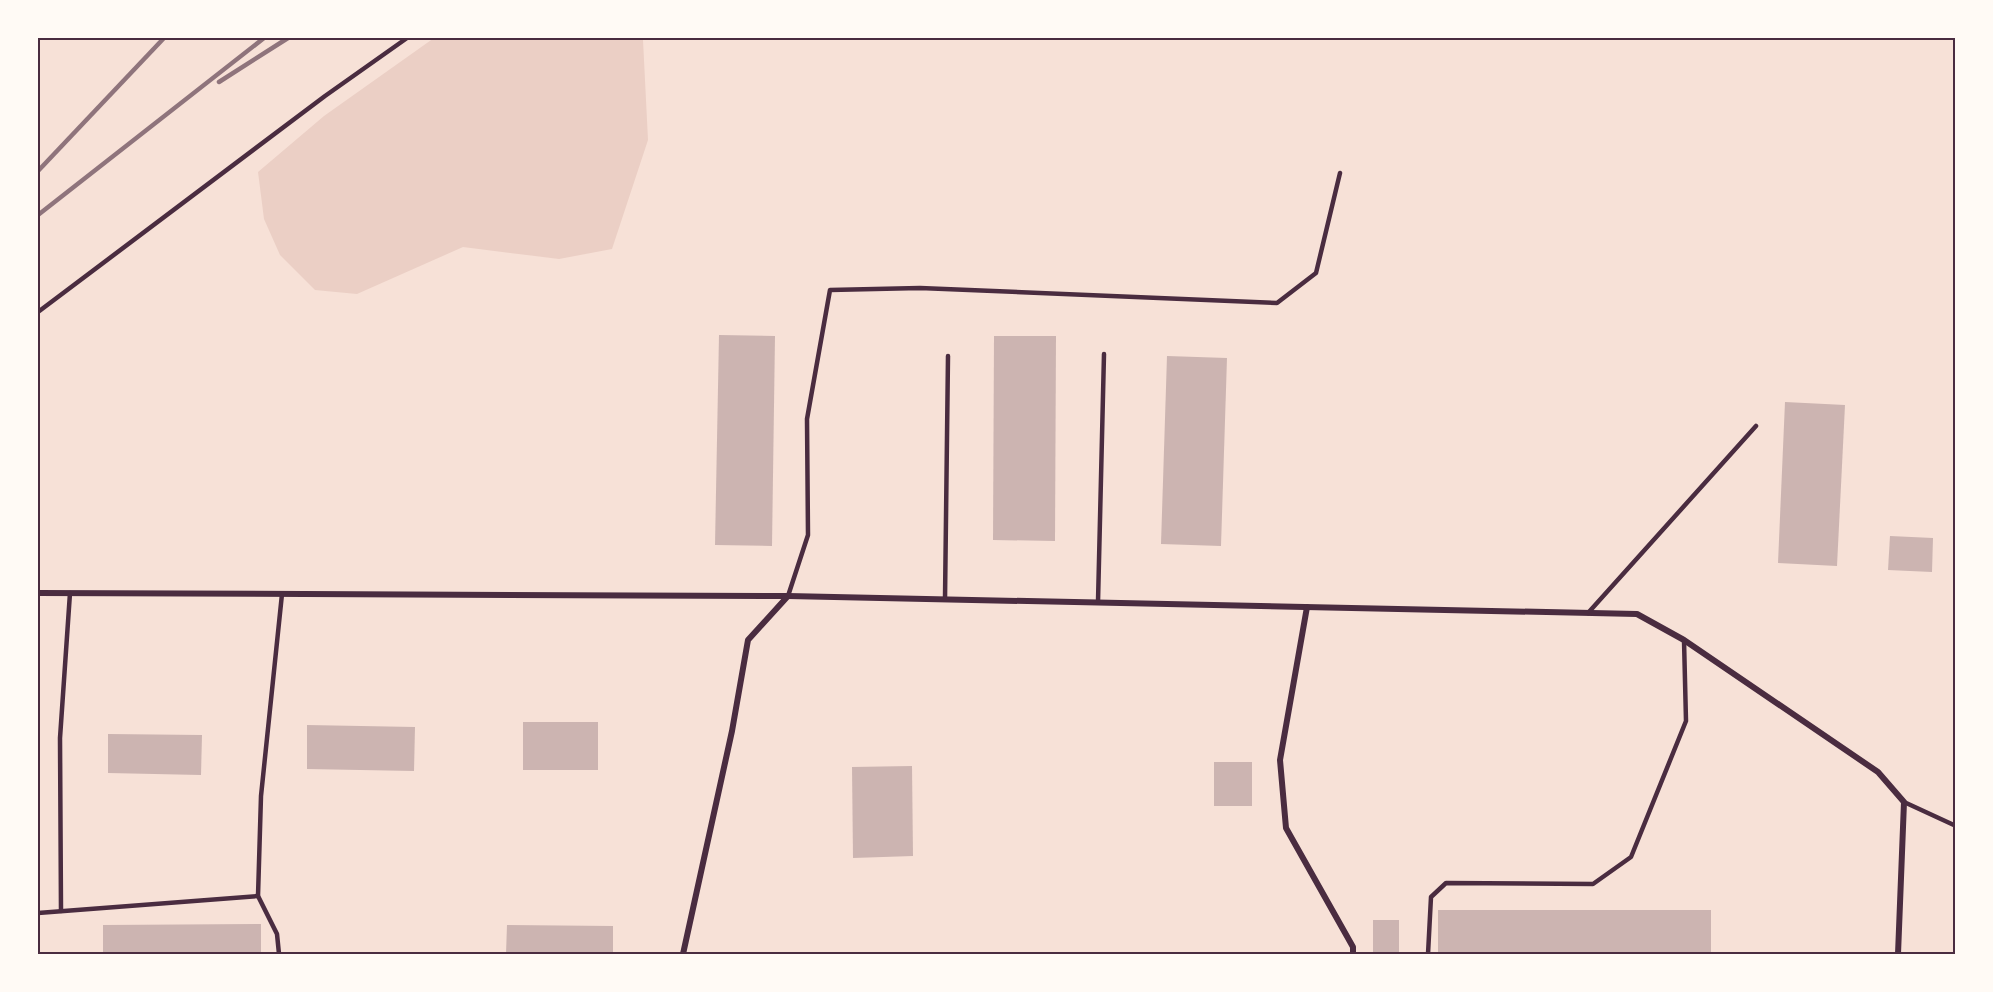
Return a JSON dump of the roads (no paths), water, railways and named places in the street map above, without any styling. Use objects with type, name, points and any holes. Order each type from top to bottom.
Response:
[{"type":"street","points":[[38,593],[788,596],[1637,614],[1684,640],[1878,771],[1904,802],[1898,954]]},
{"type":"street","points":[[683,954],[732,731],[748,640],[788,596]]},
{"type":"street","points":[[1307,607],[1280,760],[1286,828],[1353,947],[1353,954]]},
{"type":"lane","points":[[38,312],[325,96],[407,38]]},
{"type":"lane","points":[[788,596],[808,535],[807,419],[830,290],[920,288],[1277,303],[1316,273],[1340,173]]},
{"type":"lane","points":[[1098,602],[1104,354]]},
{"type":"lane","points":[[945,599],[948,356]]},
{"type":"lane","points":[[1588,613],[1756,426]]},
{"type":"lane","points":[[61,911],[60,738],[70,593]]},
{"type":"lane","points":[[279,954],[277,934],[258,896],[261,796],[282,594]]},
{"type":"lane","points":[[1428,954],[1431,897],[1446,884],[1593,884],[1631,857],[1686,721],[1684,640]]},
{"type":"lane","points":[[1904,802],[1956,826]]},
{"type":"lane","points":[[38,913],[258,896]]},
{"type":"railway","points":[[38,171],[164,38]]},
{"type":"railway","points":[[38,215],[264,38]]},
{"type":"railway","points":[[219,82],[288,38]]}]
